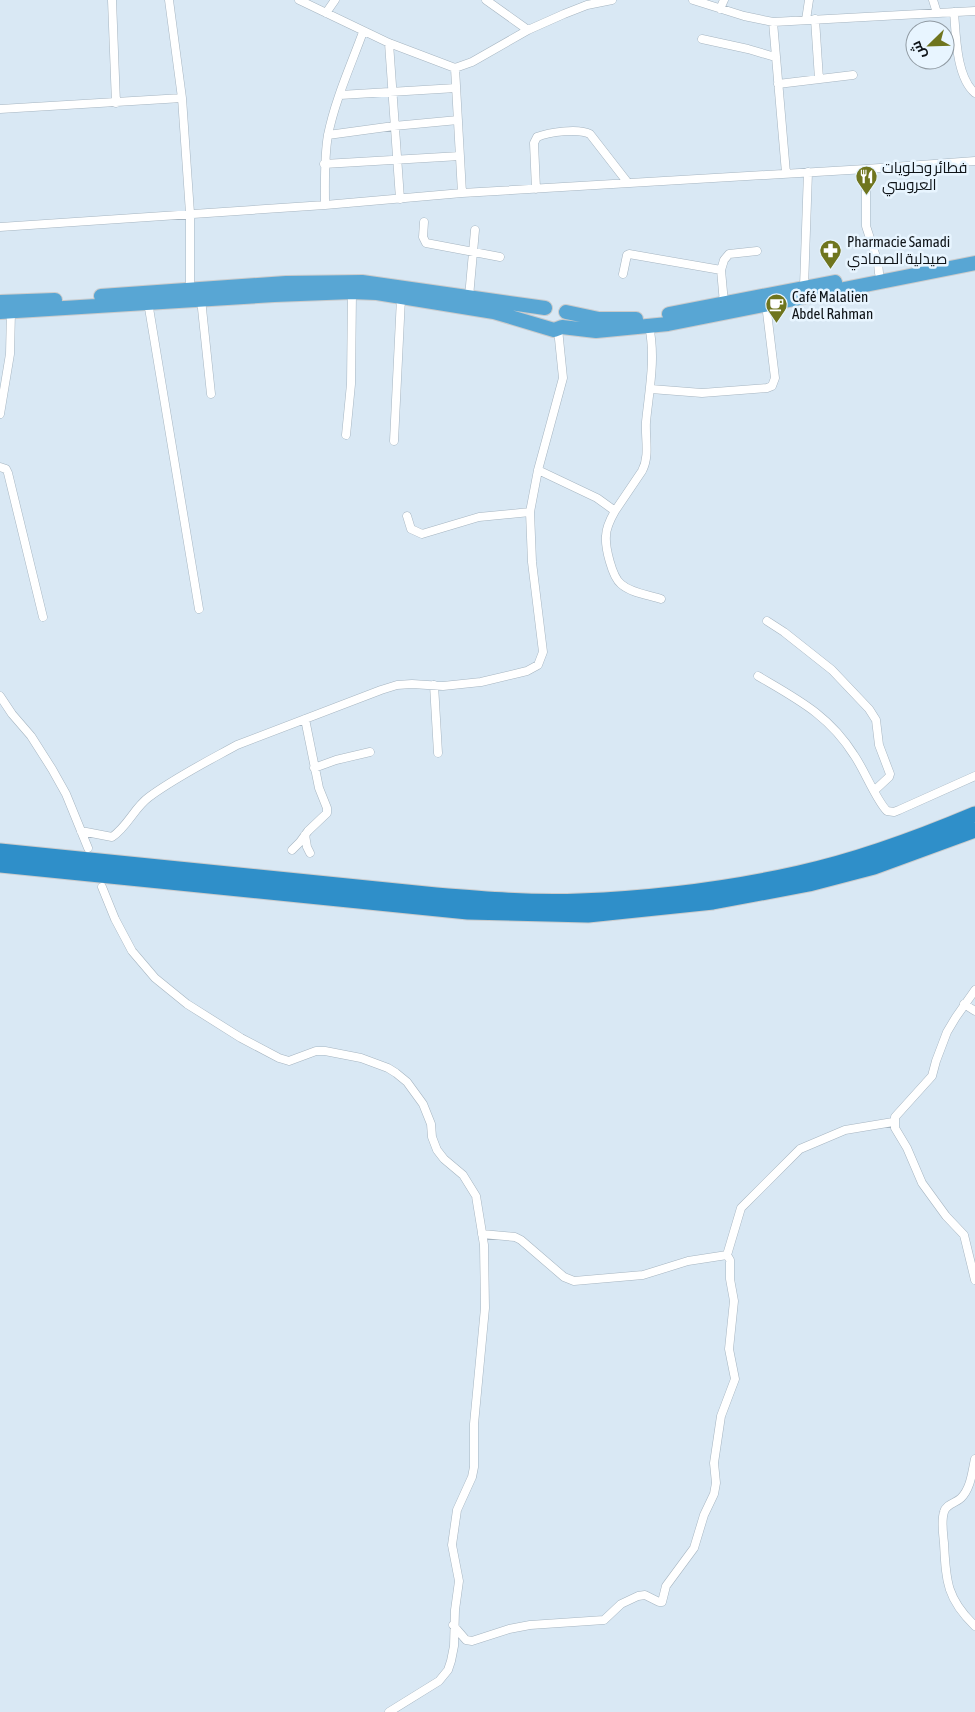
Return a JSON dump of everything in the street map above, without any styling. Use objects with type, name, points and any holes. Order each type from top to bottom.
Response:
[{"type":"highway","points":[[566,312],[599,319],[633,319],[675,313],[975,253]]},
{"type":"highway","points":[[4,308],[352,292],[377,293],[494,312],[555,328],[596,332],[649,326],[975,262]]},
{"type":"highway","points":[[4,308],[58,300],[190,288],[286,282],[362,282],[546,308],[553,304],[561,306],[566,312],[567,320],[555,328]]},
{"type":"highway","points":[[546,308],[542,320],[555,328]]},
{"type":"highway","points":[[0,851],[436,895],[503,900],[580,901],[713,888],[799,873],[877,851],[927,834],[975,814]]},
{"type":"highway","points":[[0,865],[468,912],[588,915],[713,902],[809,884],[874,867],[975,830]]},
{"type":"street","points":[[112,0],[116,103]]},
{"type":"street","points":[[170,0],[182,98],[190,213],[190,288]]},
{"type":"street","points":[[299,0],[362,32],[455,68],[472,62],[528,30],[577,9],[608,0]]},
{"type":"street","points":[[326,13],[335,0]]},
{"type":"street","points":[[486,0],[528,30]]},
{"type":"street","points":[[693,0],[720,10],[773,22],[975,11]]},
{"type":"street","points":[[720,10],[724,0]]},
{"type":"street","points":[[809,0],[810,20],[819,79]]},
{"type":"street","points":[[933,0],[937,13]]},
{"type":"street","points":[[954,12],[956,38],[962,71],[968,85],[975,93]]},
{"type":"street","points":[[773,22],[786,173]]},
{"type":"street","points":[[325,205],[324,164],[328,135],[362,32]]},
{"type":"street","points":[[702,39],[776,57]]},
{"type":"street","points":[[389,43],[400,199]]},
{"type":"street","points":[[455,68],[462,194]]},
{"type":"street","points":[[778,84],[853,75]]},
{"type":"street","points":[[340,96],[456,88]]},
{"type":"street","points":[[0,109],[182,98]]},
{"type":"street","points":[[328,135],[458,120]]},
{"type":"street","points":[[536,189],[534,144],[537,137],[544,134],[575,131],[584,131],[590,134],[628,183]]},
{"type":"street","points":[[324,164],[460,156]]},
{"type":"street","points":[[0,227],[462,194],[975,161]]},
{"type":"street","points":[[866,169],[866,226],[878,263],[879,273]]},
{"type":"street","points":[[804,287],[808,172]]},
{"type":"street","points":[[424,222],[423,238],[426,243],[500,256]]},
{"type":"street","points":[[469,297],[475,230]]},
{"type":"street","points":[[724,303],[721,270],[724,260],[729,254],[758,251]]},
{"type":"street","points":[[623,274],[627,255],[629,254],[721,270]]},
{"type":"street","points":[[346,435],[351,384],[352,292]]},
{"type":"street","points":[[394,441],[401,298]]},
{"type":"street","points":[[201,299],[211,394]]},
{"type":"street","points":[[148,302],[199,608]]},
{"type":"street","points":[[650,389],[702,392],[767,388],[772,386],[775,378],[766,304]]},
{"type":"street","points":[[0,414],[9,362],[4,308]]},
{"type":"street","points":[[649,326],[651,337],[650,389],[646,423],[647,456],[645,465],[615,511],[606,536],[608,554],[617,580],[626,588],[661,599]]},
{"type":"street","points":[[81,831],[112,837],[126,825],[148,798],[195,768],[237,745],[374,692],[397,685],[464,685],[490,680],[538,665],[541,659],[542,644],[532,562],[530,512],[538,470],[563,378],[555,328]]},
{"type":"street","points":[[0,467],[6,469],[8,473],[43,617]]},
{"type":"street","points":[[538,470],[597,498],[615,511]]},
{"type":"street","points":[[407,516],[411,529],[422,534],[479,517],[530,512]]},
{"type":"street","points":[[767,621],[832,670],[874,716],[878,728],[879,745],[890,774],[875,790]]},
{"type":"street","points":[[758,676],[805,704],[832,724],[853,753],[887,811],[894,812],[975,776]]},
{"type":"street","points":[[434,685],[438,753]]},
{"type":"street","points":[[0,696],[12,714],[31,736],[52,769],[66,794],[88,848]]},
{"type":"street","points":[[292,850],[327,813],[314,768],[305,719]]},
{"type":"street","points":[[314,768],[336,760],[370,752]]},
{"type":"street","points":[[305,835],[310,853]]},
{"type":"street","points":[[102,887],[115,919],[132,951],[155,978],[187,1004],[241,1038],[288,1061],[316,1051],[325,1051],[376,1063],[388,1068],[402,1078],[423,1104],[431,1124],[432,1137],[437,1150],[444,1159],[463,1175],[476,1196],[482,1234],[485,1308],[474,1424],[474,1467],[472,1477],[457,1510],[452,1545],[459,1581],[453,1625],[454,1646],[448,1670],[440,1681],[389,1712]]},
{"type":"street","points":[[975,990],[947,1032],[932,1076],[895,1117],[893,1122],[894,1128],[906,1148],[922,1183],[946,1216],[964,1235],[975,1280]]},
{"type":"street","points":[[964,1004],[975,1011]]},
{"type":"street","points":[[726,1255],[741,1208],[800,1149],[845,1130],[893,1122]]},
{"type":"street","points":[[482,1234],[515,1237],[522,1240],[564,1276],[574,1281],[644,1275],[688,1261],[726,1255]]},
{"type":"street","points":[[453,1625],[466,1640],[472,1641],[509,1629],[530,1625],[604,1620],[621,1604],[638,1596],[645,1595],[662,1602],[666,1586],[694,1548],[716,1484],[714,1463],[720,1416],[735,1379],[728,1349],[734,1301],[730,1279],[730,1260],[726,1255]]},
{"type":"street","points":[[975,1459],[966,1493],[960,1500],[946,1508],[943,1513],[948,1588],[961,1610],[975,1626]]},
{"type":"place","name":"فطائر وحلويات العروسي","points":[[866,195]]},
{"type":"place","name":"Pharmacie Samadi صيدلية الصمادي","points":[[831,269]]},
{"type":"place","name":"Café Malalien Abdel Rahman","points":[[776,324]]}]
